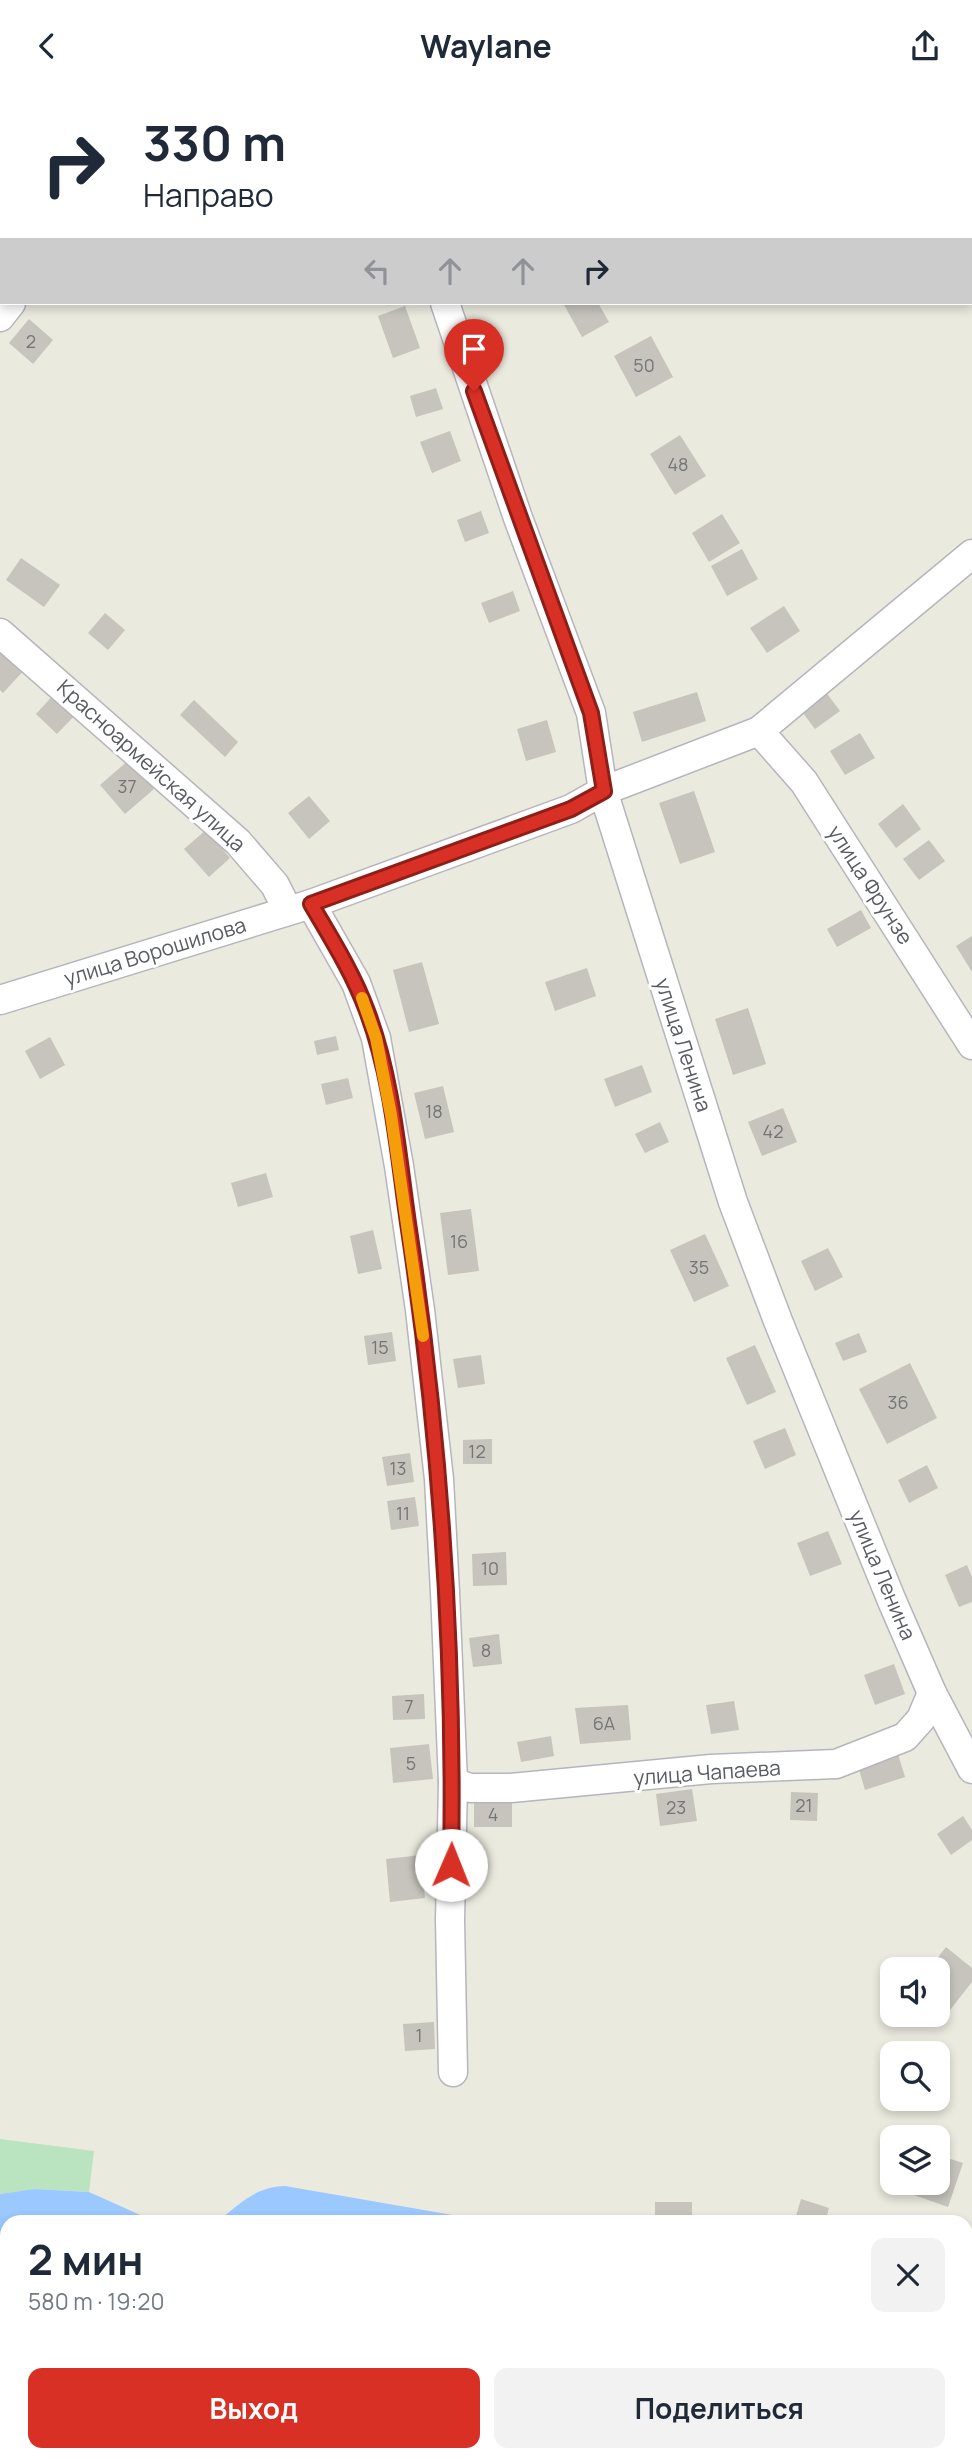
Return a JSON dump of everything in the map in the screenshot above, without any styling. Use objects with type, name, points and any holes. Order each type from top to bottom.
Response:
[{"type":"street","name":"улица Ленина","points":[[446,305],[518,518],[591,713],[604,791],[733,1202],[824,1437],[932,1693],[960,1727],[972,1769]]},
{"type":"street","name":"улица Ворошилова","points":[[0,1000],[300,907],[571,809],[604,791],[759,731],[972,554]]},
{"type":"street","name":"Красноармейская улица","points":[[0,633],[238,842],[341,954],[368,1011],[376,1038],[400,1166],[439,1479],[453,1782],[450,1920],[453,2072]]},
{"type":"street","name":"улица Фрунзе","points":[[759,731],[804,782],[972,1045]]},
{"type":"street","name":"улица Чапаева","points":[[453,1782],[470,1788],[511,1788],[710,1769],[836,1764],[905,1737],[921,1719],[932,1693]]},
{"type":"green space","points":[[0,2139],[94,2151],[89,2192],[34,2189],[0,2194]]},
{"type":"water","points":[[285,2186],[453,2215],[225,2215],[255,2194]]},
{"type":"water","points":[[34,2189],[89,2192],[140,2215],[0,2215],[0,2194]]},
{"type":"building","points":[[564,305],[599,305],[609,322],[582,337]]},
{"type":"building","points":[[405,306],[420,348],[393,358],[378,316]]},
{"type":"building","points":[[29,319],[53,340],[33,364],[9,343]]},
{"type":"building","points":[[651,336],[673,377],[636,397],[614,356]]},
{"type":"building","points":[[436,388],[443,409],[416,417],[410,396]]},
{"type":"building","points":[[450,431],[461,461],[432,473],[420,442]]},
{"type":"building","points":[[680,435],[706,476],[675,495],[650,454]]},
{"type":"building","points":[[481,511],[489,533],[465,542],[457,520]]},
{"type":"building","points":[[722,514],[740,543],[709,562],[692,533]]},
{"type":"building","points":[[742,549],[758,579],[727,596],[711,566]]},
{"type":"building","points":[[21,558],[60,585],[44,607],[6,580]]},
{"type":"building","points":[[513,591],[520,611],[489,623],[481,603]]},
{"type":"building","points":[[784,606],[800,631],[767,653],[750,628]]},
{"type":"building","points":[[105,613],[125,630],[108,650],[88,633]]},
{"type":"building","points":[[0,650],[26,668],[3,693],[0,690]]},
{"type":"building","points":[[822,687],[840,711],[815,729],[797,705]]},
{"type":"building","points":[[57,691],[78,712],[57,734],[36,714]]},
{"type":"building","points":[[697,692],[706,721],[642,742],[633,712]]},
{"type":"building","points":[[194,700],[238,742],[225,757],[180,715]]},
{"type":"building","points":[[547,720],[556,752],[526,761],[517,729]]},
{"type":"building","points":[[860,733],[875,758],[845,775],[830,751]]},
{"type":"building","points":[[129,760],[154,789],[125,814],[100,785]]},
{"type":"building","points":[[694,791],[715,852],[680,864],[659,803]]},
{"type":"building","points":[[309,796],[330,821],[309,839],[288,813]]},
{"type":"building","points":[[903,804],[921,829],[896,848],[878,824]]},
{"type":"building","points":[[206,830],[230,858],[209,877],[184,849]]},
{"type":"building","points":[[929,840],[945,861],[919,880],[903,859]]},
{"type":"building","points":[[861,910],[871,928],[837,947],[827,929]]},
{"type":"building","points":[[972,936],[972,972],[956,946]]},
{"type":"building","points":[[422,962],[439,1024],[409,1032],[393,970]]},
{"type":"building","points":[[587,968],[596,996],[555,1011],[545,982]]},
{"type":"building","points":[[748,1008],[766,1064],[733,1075],[715,1019]]},
{"type":"building","points":[[336,1036],[339,1050],[317,1055],[314,1041]]},
{"type":"building","points":[[50,1037],[65,1065],[40,1079],[25,1051]]},
{"type":"building","points":[[642,1065],[652,1092],[615,1107],[604,1079]]},
{"type":"building","points":[[348,1078],[353,1098],[326,1105],[321,1084]]},
{"type":"building","points":[[443,1086],[454,1132],[425,1139],[414,1093]]},
{"type":"building","points":[[783,1108],[797,1142],[762,1156],[748,1122]]},
{"type":"building","points":[[660,1122],[669,1142],[645,1153],[635,1134]]},
{"type":"building","points":[[266,1173],[273,1197],[238,1207],[231,1183]]},
{"type":"building","points":[[471,1209],[479,1271],[448,1275],[440,1213]]},
{"type":"building","points":[[373,1230],[382,1269],[358,1274],[350,1236]]},
{"type":"building","points":[[705,1234],[729,1286],[694,1302],[670,1250]]},
{"type":"building","points":[[828,1248],[843,1277],[815,1291],[801,1261]]},
{"type":"building","points":[[392,1332],[396,1361],[368,1365],[364,1336]]},
{"type":"building","points":[[859,1333],[867,1352],[843,1361],[835,1343]]},
{"type":"building","points":[[755,1345],[776,1392],[747,1405],[726,1358]]},
{"type":"building","points":[[481,1355],[485,1384],[458,1388],[453,1359]]},
{"type":"building","points":[[910,1363],[937,1418],[887,1444],[859,1389]]},
{"type":"building","points":[[785,1428],[796,1455],[765,1469],[753,1441]]},
{"type":"building","points":[[492,1439],[492,1464],[463,1464],[463,1440]]},
{"type":"building","points":[[410,1453],[414,1482],[387,1486],[382,1457]]},
{"type":"building","points":[[927,1465],[938,1488],[909,1503],[898,1480]]},
{"type":"building","points":[[415,1497],[419,1526],[391,1530],[387,1501]]},
{"type":"building","points":[[828,1531],[842,1564],[810,1576],[797,1543]]},
{"type":"building","points":[[506,1552],[507,1585],[473,1586],[472,1554]]},
{"type":"building","points":[[967,1565],[972,1577],[972,1602],[959,1607],[945,1575]]},
{"type":"building","points":[[499,1634],[502,1664],[473,1667],[469,1638]]},
{"type":"building","points":[[894,1664],[905,1694],[875,1705],[864,1675]]},
{"type":"building","points":[[424,1694],[425,1719],[393,1720],[392,1696]]},
{"type":"building","points":[[734,1701],[739,1730],[711,1734],[706,1705]]},
{"type":"building","points":[[628,1705],[631,1740],[580,1744],[575,1708]]},
{"type":"building","points":[[551,1736],[554,1756],[521,1762],[517,1742]]},
{"type":"building","points":[[429,1744],[433,1779],[393,1783],[390,1748]]},
{"type":"building","points":[[898,1754],[905,1777],[865,1790],[858,1766]]},
{"type":"building","points":[[692,1789],[697,1821],[660,1826],[656,1794]]},
{"type":"building","points":[[791,1792],[818,1793],[817,1821],[790,1820]]},
{"type":"building","points":[[512,1802],[512,1827],[474,1827],[474,1803]]},
{"type":"building","points":[[963,1816],[972,1830],[972,1840],[951,1855],[937,1834]]},
{"type":"building","points":[[421,1855],[425,1898],[390,1902],[386,1859]]},
{"type":"building","points":[[946,1947],[972,1968],[972,1982],[950,2010],[950,1957],[938,1957]]},
{"type":"building","points":[[434,2022],[435,2049],[405,2051],[403,2024]]},
{"type":"building","points":[[950,2159],[963,2163],[948,2207],[914,2195],[950,2195]]},
{"type":"building","points":[[801,2199],[829,2208],[827,2215],[796,2215]]},
{"type":"building","points":[[655,2202],[692,2202],[692,2215],[655,2215]]},
{"type":"slow traffic","points":[[362,998],[376,1038],[391,1115],[423,1336]]},
{"type":"route","points":[[451,1865],[453,1782],[439,1479],[413,1255],[400,1166],[376,1038],[356,983],[311,904],[414,863],[571,809],[604,791],[591,713],[526,542],[474,391]]}]
